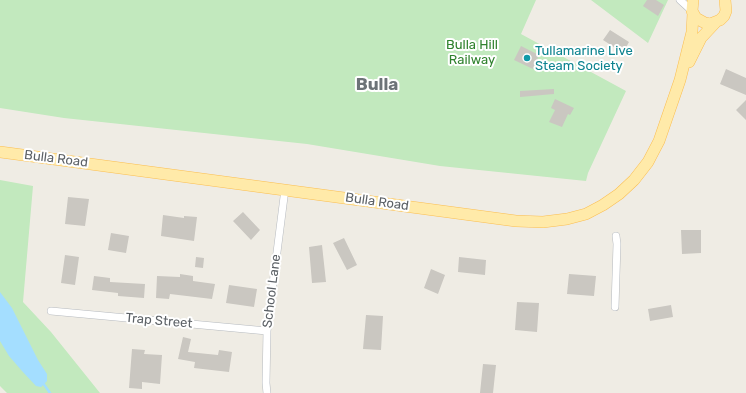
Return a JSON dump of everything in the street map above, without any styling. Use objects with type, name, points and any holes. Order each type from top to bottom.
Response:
[{"type":"main road","name":"Bulla Road","points":[[680,80],[701,38],[724,16],[726,2]]},
{"type":"main road","points":[[693,8],[700,21],[710,24],[715,23]]},
{"type":"main road","name":"Bulla Road","points":[[0,152],[516,221],[543,222],[567,219],[586,214],[619,194],[634,180],[648,162],[659,140],[680,80],[692,32],[693,8]]},
{"type":"street","points":[[680,0],[693,8]]},
{"type":"street","name":"School Lane","points":[[267,393],[267,330],[285,189]]},
{"type":"street","points":[[614,307],[617,244],[616,236]]},
{"type":"street","name":"Trap Street","points":[[51,311],[267,330]]},
{"type":"green space","name":"Bulla Hill Railway","points":[[0,0],[536,0],[521,34],[626,91],[588,173],[586,181],[440,166],[307,144],[64,118],[0,108]]},
{"type":"green space","points":[[591,0],[668,0],[648,43]]},
{"type":"green space","points":[[0,180],[33,186],[23,302],[51,332],[100,393],[7,393],[0,386]]},
{"type":"water","points":[[0,292],[12,308],[38,360],[47,374],[47,381],[41,387],[36,386],[22,371],[9,356],[0,341]]},
{"type":"building","points":[[647,0],[656,0],[664,5],[658,16],[643,6]]},
{"type":"building","points":[[610,30],[629,42],[623,53],[603,40]]},
{"type":"building","name":"Tullamarine Live Steam Society","points":[[521,46],[539,55],[533,69],[514,60]]},
{"type":"building","points":[[726,69],[746,78],[746,95],[720,84]]},
{"type":"building","points":[[554,89],[554,94],[520,97],[520,91]]},
{"type":"building","points":[[555,99],[574,108],[570,115],[568,114],[562,127],[549,122],[555,110],[551,108]]},
{"type":"building","points":[[746,100],[746,120],[736,110]]},
{"type":"building","points":[[68,197],[89,199],[85,226],[65,224]]},
{"type":"building","points":[[243,212],[260,230],[251,240],[233,221]]},
{"type":"building","points":[[163,215],[184,218],[184,216],[197,217],[194,241],[161,236]]},
{"type":"building","points":[[681,230],[701,230],[701,253],[682,254]]},
{"type":"building","points":[[111,233],[129,236],[126,253],[108,250]]},
{"type":"building","points":[[344,238],[357,265],[347,270],[333,243]]},
{"type":"building","points":[[322,245],[326,282],[312,283],[309,247]]},
{"type":"building","points":[[65,255],[79,257],[75,285],[61,283]]},
{"type":"building","points":[[196,257],[204,258],[203,268],[195,267]]},
{"type":"building","points":[[459,257],[486,260],[485,275],[458,272]]},
{"type":"building","points":[[431,269],[445,275],[438,294],[424,288]]},
{"type":"building","points":[[180,274],[193,276],[193,281],[215,284],[212,299],[170,294],[169,299],[156,298],[157,276],[180,277]]},
{"type":"building","points":[[569,274],[596,276],[594,296],[567,294]]},
{"type":"building","points":[[94,276],[110,278],[110,282],[145,284],[144,298],[118,296],[118,293],[92,290]]},
{"type":"building","points":[[229,285],[257,289],[254,307],[226,303]]},
{"type":"building","points":[[517,302],[539,303],[537,332],[515,330]]},
{"type":"building","points":[[671,305],[673,317],[650,321],[648,309]]},
{"type":"building","points":[[366,315],[383,316],[381,350],[363,349]]},
{"type":"building","points":[[183,337],[191,339],[188,352],[218,355],[219,350],[232,352],[229,372],[194,368],[195,362],[178,359]]},
{"type":"building","points":[[132,349],[145,350],[144,354],[162,355],[160,384],[142,382],[142,389],[129,388]]},
{"type":"building","points":[[483,364],[496,365],[493,393],[480,393]]},
{"type":"waterway","points":[[43,383],[50,393]]},
{"type":"place","name":"Tullamarine Live Steam Society","points":[[527,58]]},
{"type":"district","name":"Bulla","points":[[377,85]]}]
